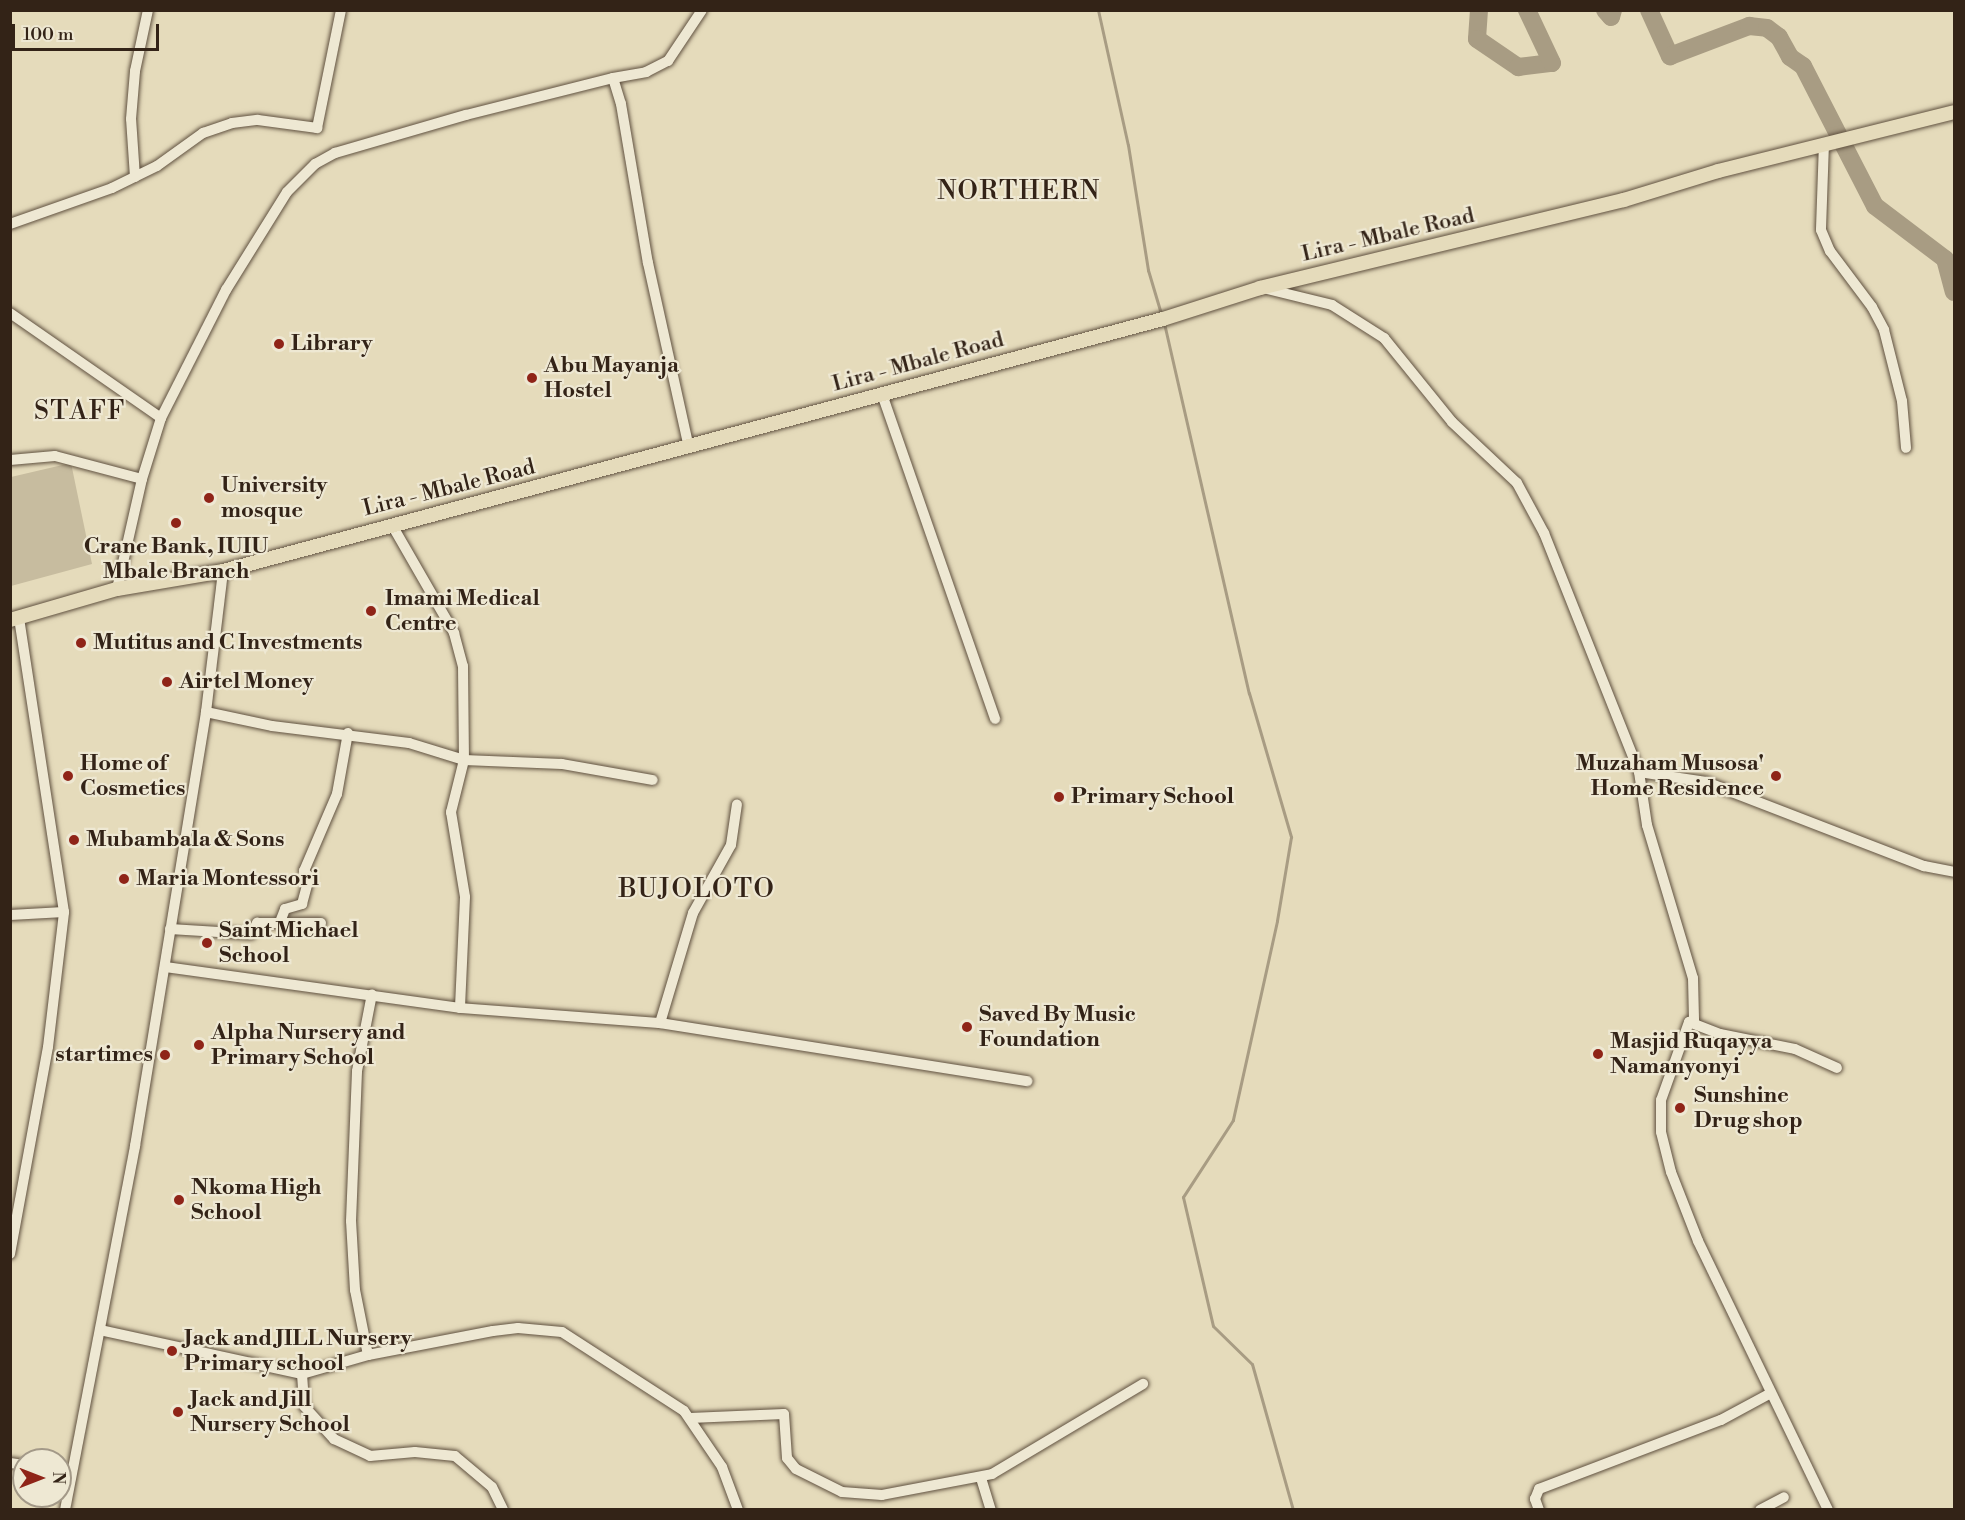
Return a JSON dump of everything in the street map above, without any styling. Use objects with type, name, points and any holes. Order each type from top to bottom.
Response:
[{"type":"main road","name":"Lira - Mbale Road","points":[[15,619],[117,589],[223,571],[688,443],[1163,319],[1260,288],[1624,200],[1830,142],[1954,112]]},
{"type":"street","points":[[135,177],[130,119],[135,71],[148,10]]},
{"type":"street","points":[[10,224],[135,177],[157,166],[203,134],[232,123],[258,120],[317,128],[341,10]]},
{"type":"street","points":[[117,589],[142,479],[161,418],[226,290],[287,192],[315,164],[389,135],[613,78],[646,72],[668,62],[702,10]]},
{"type":"street","points":[[613,78],[621,104],[648,263],[688,443]]},
{"type":"street","points":[[1830,142],[1821,230],[1830,251],[1872,307],[1884,330],[1902,402],[1906,448]]},
{"type":"street","points":[[1260,288],[1332,305],[1384,338],[1452,422],[1517,483],[1544,533],[1639,772],[1647,825],[1694,978],[1694,1020],[1689,1022],[1661,1100],[1663,1143],[1690,1225],[1769,1394],[1828,1509]]},
{"type":"street","points":[[10,313],[161,418]]},
{"type":"street","points":[[882,394],[995,719]]},
{"type":"street","points":[[10,460],[55,456],[142,479]]},
{"type":"street","points":[[392,525],[429,587],[459,649],[463,666],[464,760],[451,812],[465,897],[460,1008]]},
{"type":"street","points":[[71,1448],[100,1330],[165,967],[206,712],[223,571]]},
{"type":"street","points":[[10,1254],[13,1227],[48,1047],[64,912],[15,619]]},
{"type":"street","points":[[206,712],[272,726],[348,733],[410,744],[464,760],[562,764],[653,780]]},
{"type":"street","points":[[280,922],[285,909],[302,904],[309,877],[304,871],[337,794],[348,733]]},
{"type":"street","points":[[1639,772],[1706,782],[1924,866],[1954,872]]},
{"type":"street","points":[[660,1023],[693,913],[731,845],[737,804]]},
{"type":"street","points":[[10,915],[64,912]]},
{"type":"street","points":[[170,929],[251,934],[257,923],[321,923]]},
{"type":"street","points":[[165,967],[460,1008],[660,1023],[1027,1081]]},
{"type":"street","points":[[368,1355],[355,1290],[351,1221],[357,1071],[372,994]]},
{"type":"street","points":[[1689,1022],[1720,1034],[1795,1049],[1837,1068]]},
{"type":"street","points":[[100,1330],[302,1374],[368,1355],[493,1331],[552,1330],[661,1394],[690,1418],[722,1467],[738,1509]]},
{"type":"street","points":[[302,1374],[304,1406],[334,1439],[370,1456],[415,1452],[455,1456],[492,1487],[503,1509]]},
{"type":"street","points":[[690,1418],[784,1414],[785,1450],[791,1464],[823,1484],[856,1495],[914,1491],[981,1478],[1143,1384]]},
{"type":"street","points":[[1539,1509],[1536,1499],[1539,1489],[1721,1419],[1769,1394]]},
{"type":"street","points":[[981,1478],[991,1509]]},
{"type":"street","points":[[1760,1509],[1784,1497]]},
{"type":"shaded area","points":[[71,463],[92,564],[11,586],[11,477]]},
{"type":"waterway","points":[[1098,10],[1128,145],[1148,270],[1162,317]]},
{"type":"waterway","points":[[1479,10],[1477,39],[1518,67],[1552,63],[1527,10]]},
{"type":"waterway","points":[[1605,10],[1611,17],[1613,10]]},
{"type":"waterway","points":[[1649,10],[1670,56],[1749,26],[1767,28],[1779,37],[1790,57],[1803,66],[1875,206],[1945,259],[1954,292]]},
{"type":"waterway","points":[[1164,323],[1249,693],[1291,837],[1277,921],[1233,1120],[1183,1197],[1213,1326],[1252,1364],[1293,1510]]},
{"type":"place","name":"Library","points":[[279,344]]},
{"type":"place","name":"Abu Mayanja Hostel","points":[[532,378]]},
{"type":"place","name":"University mosque","points":[[209,498]]},
{"type":"place","name":"Crane Bank, IUIU Mbale Branch","points":[[176,523]]},
{"type":"place","name":"Imami Medical Centre","points":[[371,611]]},
{"type":"place","name":"Mutitus and C Investments","points":[[81,643]]},
{"type":"place","name":"Airtel Money","points":[[167,682]]},
{"type":"place","name":"Home of Cosmetics","points":[[68,776]]},
{"type":"place","name":"Muzaham Musosa' Home Residence","points":[[1776,776]]},
{"type":"place","name":"Primary School","points":[[1059,797]]},
{"type":"place","name":"Mubambala & Sons","points":[[74,840]]},
{"type":"place","name":"Maria Montessori","points":[[124,879]]},
{"type":"place","name":"Saint Michael School","points":[[207,943]]},
{"type":"place","name":"Saved By Music Foundation","points":[[967,1027]]},
{"type":"place","name":"Alpha Nursery and Primary School","points":[[199,1045]]},
{"type":"place","name":"Masjid Ruqayya Namanyonyi","points":[[1598,1054]]},
{"type":"place","name":"startimes","points":[[165,1055]]},
{"type":"place","name":"Sunshine Drug shop","points":[[1680,1108]]},
{"type":"place","name":"Nkoma High School","points":[[179,1200]]},
{"type":"place","name":"Jack and JILL Nursery Primary school","points":[[172,1351]]},
{"type":"place","name":"Jack and Jill Nursery School","points":[[178,1412]]},
{"type":"district","name":"NORTHERN","points":[[1019,192]]},
{"type":"district","name":"STAFF","points":[[80,412]]},
{"type":"district","name":"BUJOLOTO","points":[[697,890]]}]
